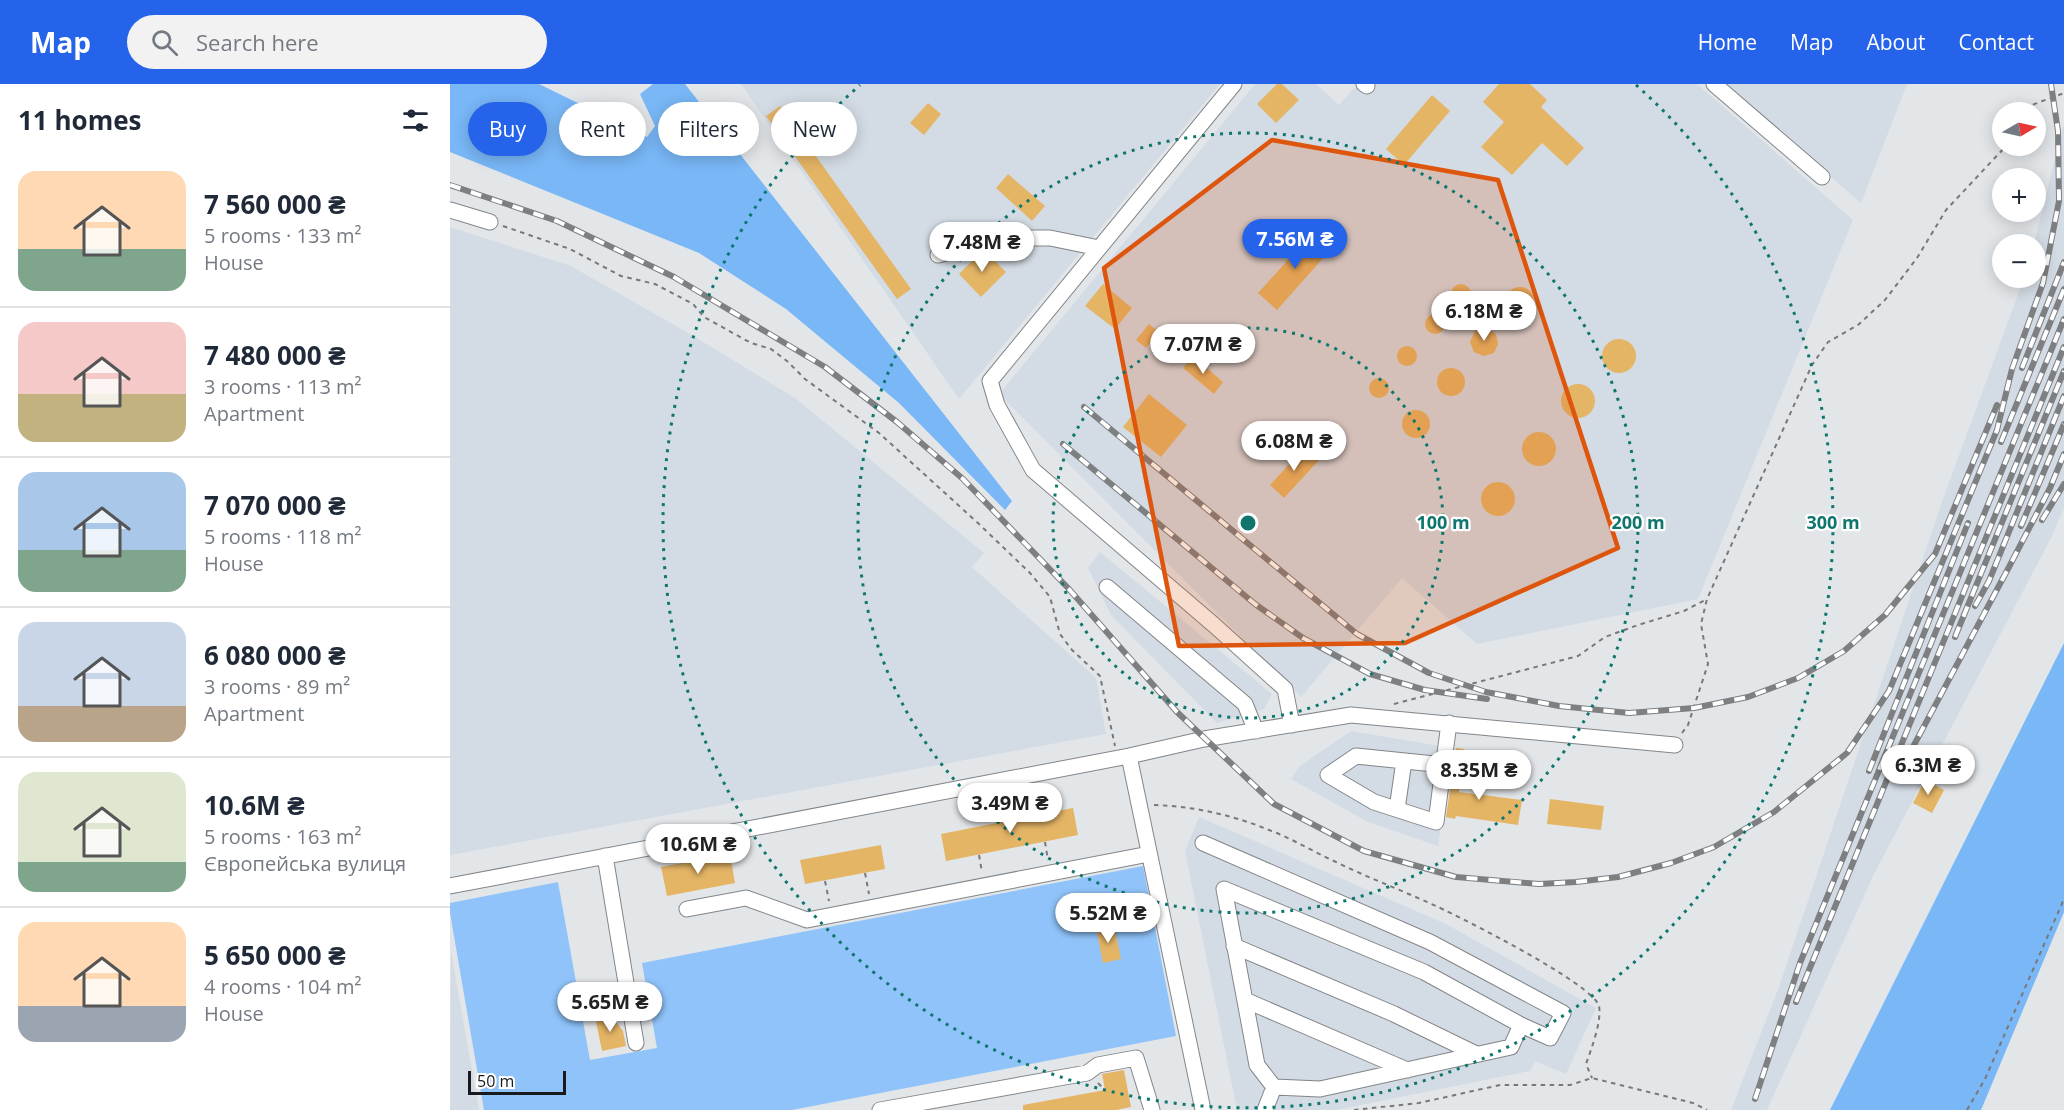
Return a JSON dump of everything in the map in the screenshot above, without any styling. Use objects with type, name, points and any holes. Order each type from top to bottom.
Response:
[{"type":"street","points":[[1234,84],[990,381],[998,405],[1033,470],[1286,689],[1292,725]]},
{"type":"street","points":[[1714,84],[1822,177]]},
{"type":"street","points":[[450,210],[490,222]]},
{"type":"street","points":[[938,255],[1003,238],[1050,238],[1099,248]]},
{"type":"street","points":[[1107,587],[1245,704],[1256,731]]},
{"type":"street","points":[[450,885],[1204,740],[1351,715],[1675,745]]},
{"type":"street","points":[[1444,765],[1356,756],[1328,775],[1374,802],[1436,822],[1444,765],[1449,723]]},
{"type":"street","points":[[1123,757],[1139,804],[1203,1110]]},
{"type":"street","points":[[1397,809],[1404,761]]},
{"type":"street","points":[[1203,843],[1430,942],[1563,1013],[1550,1038],[1521,1025],[1424,972],[1224,889],[1257,1065],[1274,1087],[1320,1089],[1511,1047],[1521,1025]]},
{"type":"street","points":[[687,909],[746,898],[807,920],[1149,854]]},
{"type":"street","points":[[605,856],[636,1043]]},
{"type":"street","points":[[1234,946],[1394,1014],[1476,1054]]},
{"type":"street","points":[[1245,1000],[1407,1070]]},
{"type":"street","points":[[880,1110],[944,1104],[1087,1072],[1098,1065],[1136,1058],[1152,1110]]},
{"type":"street","points":[[1265,1110],[1274,1087]]},
{"type":"path","points":[[2040,102],[2064,93]]},
{"type":"path","points":[[1675,745],[1688,725],[1708,664],[1701,624],[1707,598],[1812,365],[1828,342],[1858,325],[1885,300],[1917,258],[1946,210],[1997,156]]},
{"type":"path","points":[[490,222],[570,249],[621,276],[655,284],[683,298],[693,304],[704,317],[752,343],[771,349],[805,379],[879,433],[979,524],[1030,573],[1050,597],[1060,634],[1072,650],[1100,676],[1123,757]]},
{"type":"path","points":[[1392,704],[1578,656],[1605,637],[1684,611],[1707,598]]},
{"type":"path","points":[[1139,804],[1172,805],[1213,813],[1269,829],[1336,862],[1438,907],[1565,976],[1591,994],[1599,1006],[1592,1048],[1586,1064],[1592,1078]]},
{"type":"path","points":[[1045,842],[1051,873]]},
{"type":"path","points":[[979,855],[985,885]]},
{"type":"path","points":[[865,873],[872,907]]},
{"type":"path","points":[[825,881],[831,915]]},
{"type":"path","points":[[1967,1110],[1985,1078],[2064,899]]},
{"type":"path","points":[[1354,1110],[1419,1103],[1500,1085],[1570,1085],[1592,1078],[1693,1103],[1707,1110]]},
{"type":"highlighted area","points":[[1272,140],[1498,180],[1618,548],[1405,643],[1179,646],[1104,268]]},
{"type":"shaded area","points":[[450,84],[539,84],[576,102],[559,102],[559,156],[646,156],[646,137],[655,126],[646,102],[640,94],[653,84],[685,84],[699,102],[658,102],[658,156],[741,156],[1012,501],[1005,510],[899,403],[786,309],[699,253],[450,152]]},
{"type":"shaded area","points":[[741,84],[1220,84],[959,399],[791,156],[857,156],[857,102],[771,102],[771,127],[759,110],[759,102],[753,102]]},
{"type":"shaded area","points":[[1255,84],[1316,84],[1339,105],[1358,84],[1697,84],[1853,220],[1698,599],[1477,644],[1402,578],[1301,697],[999,394]]},
{"type":"shaded area","points":[[1723,84],[1907,84],[1861,203]]},
{"type":"shaded area","points":[[2064,123],[2064,508],[2051,538],[1874,874],[1767,1110],[1731,1110],[1779,987],[1942,502],[2020,288],[2046,288],[2046,234],[2036,234],[2039,222],[2046,222],[2046,196]]},
{"type":"shaded area","points":[[450,227],[571,266],[690,334],[795,398],[984,553],[972,567],[1096,678],[1106,734],[450,855]]},
{"type":"shaded area","points":[[1100,552],[1272,694],[1264,709],[1217,723],[1111,615],[1088,568]]},
{"type":"shaded area","points":[[2064,643],[2064,912],[1981,1110],[1830,1110]]},
{"type":"shaded area","points":[[1351,731],[1452,748],[1438,846],[1368,822],[1291,779],[1300,766]]},
{"type":"shaded area","points":[[1199,817],[1446,924],[1596,1008],[1566,1074],[1535,1061],[1530,1071],[1336,1110],[1237,1110],[1185,851]]},
{"type":"shaded area","points":[[1143,866],[1176,1036],[792,1110],[484,1110],[450,903],[558,882],[590,1060],[657,1048],[642,963]]},
{"type":"shaded area","points":[[451,952],[479,1110],[450,1110]]},
{"type":"building","points":[[1277,84],[1282,84],[1299,100],[1276,123],[1257,104]]},
{"type":"building","points":[[1499,84],[1530,84],[1547,100],[1541,107],[1584,148],[1567,166],[1542,143],[1512,175],[1481,147],[1504,122],[1483,102]]},
{"type":"building","points":[[1432,95],[1450,111],[1404,165],[1386,149]]},
{"type":"building","points":[[928,103],[941,114],[924,135],[910,123]]},
{"type":"building","points":[[771,112],[771,123],[766,116]]},
{"type":"building","points":[[795,156],[816,156],[911,289],[897,299]]},
{"type":"building","points":[[1008,174],[1045,206],[1032,221],[996,188]]},
{"type":"building","points":[[1314,231],[1333,247],[1277,310],[1258,293]]},
{"type":"building","points":[[986,252],[1006,272],[981,297],[959,274],[979,254]]},
{"type":"building","points":[[1103,284],[1132,308],[1115,329],[1085,306]]},
{"type":"building","points":[[1457,284],[1465,284],[1471,290],[1471,298],[1465,304],[1457,304],[1451,298],[1451,290]]},
{"type":"building","points":[[1520,287],[1530,291],[1534,301],[1530,311],[1520,315],[1510,311],[1506,301],[1510,291]]},
{"type":"building","points":[[1431,314],[1439,314],[1445,320],[1445,328],[1439,334],[1431,334],[1425,328],[1425,320]]},
{"type":"building","points":[[1149,324],[1159,332],[1146,348],[1136,340]]},
{"type":"building","points":[[1486,328],[1496,334],[1498,344],[1494,353],[1484,356],[1474,352],[1470,342],[1474,329]]},
{"type":"building","points":[[1619,339],[1631,344],[1636,356],[1631,368],[1619,373],[1607,368],[1602,356],[1607,344]]},
{"type":"building","points":[[1403,346],[1411,346],[1417,352],[1417,360],[1411,366],[1403,366],[1397,360],[1397,352]]},
{"type":"building","points":[[1193,356],[1223,382],[1214,394],[1183,368]]},
{"type":"building","points":[[1451,368],[1461,372],[1465,382],[1461,392],[1451,396],[1441,392],[1437,382],[1441,372]]},
{"type":"building","points":[[1375,378],[1383,378],[1389,384],[1389,392],[1383,398],[1375,398],[1369,392],[1369,384]]},
{"type":"building","points":[[1578,384],[1590,389],[1595,401],[1590,413],[1578,418],[1566,413],[1561,401],[1566,389]]},
{"type":"building","points":[[1149,394],[1187,425],[1161,457],[1123,427]]},
{"type":"building","points":[[1416,410],[1426,414],[1430,424],[1426,434],[1416,438],[1406,434],[1402,424],[1406,414]]},
{"type":"building","points":[[1539,432],[1551,437],[1556,449],[1551,461],[1539,466],[1527,461],[1522,449],[1527,437]]},
{"type":"building","points":[[1305,447],[1319,460],[1284,498],[1270,485]]},
{"type":"building","points":[[1498,482],[1510,487],[1515,499],[1510,511],[1498,516],[1486,511],[1481,499],[1486,487]]},
{"type":"building","points":[[1456,748],[1464,749],[1459,792],[1522,800],[1518,825],[1456,816],[1455,819],[1446,817]]},
{"type":"building","points":[[1925,780],[1944,790],[1932,813],[1913,803]]},
{"type":"building","points":[[1550,799],[1604,806],[1601,830],[1547,824]]},
{"type":"building","points":[[1073,808],[1078,835],[946,861],[941,834]]},
{"type":"building","points":[[881,845],[885,869],[805,884],[800,860]]},
{"type":"building","points":[[730,854],[735,883],[667,896],[661,867]]},
{"type":"building","points":[[1114,924],[1121,959],[1103,963],[1096,928]]},
{"type":"building","points":[[610,1014],[623,1031],[626,1046],[602,1051],[595,1017]]},
{"type":"building","points":[[1124,1070],[1131,1107],[1116,1110],[1023,1110],[1023,1105],[1105,1090],[1102,1074]]},
{"type":"railway","points":[[450,185],[557,221],[674,277],[825,367],[897,422],[963,479],[1068,588],[1177,712],[1274,804],[1364,851],[1456,877],[1539,884],[1576,882],[1618,877],[1671,863],[1714,847],[1774,812],[1847,753],[1889,691],[1997,430],[2012,369],[2043,283],[2059,201],[2058,131],[2051,84]]},
{"type":"railway","points":[[2022,368],[2064,262]]},
{"type":"railway","points":[[2001,442],[2064,289]]},
{"type":"railway","points":[[1755,1099],[1800,963],[2064,319]]},
{"type":"railway","points":[[1796,1002],[2064,347]]},
{"type":"railway","points":[[1955,637],[2064,371]]},
{"type":"railway","points":[[1975,606],[1989,581],[2064,396]]},
{"type":"railway","points":[[1084,407],[1357,634],[1429,673],[1486,692],[1559,706],[1629,713],[1694,708],[1748,697],[1798,678],[1844,651],[1885,615],[1935,554],[1997,405]]},
{"type":"railway","points":[[2021,526],[2064,424]]},
{"type":"railway","points":[[1063,444],[1255,604],[1303,638],[1370,674],[1425,690],[1487,699]]},
{"type":"railway","points":[[1898,775],[2050,488],[2064,454]]},
{"type":"railway","points":[[2042,520],[2064,484]]},
{"type":"railway","points":[[1869,771],[1968,523]]}]
